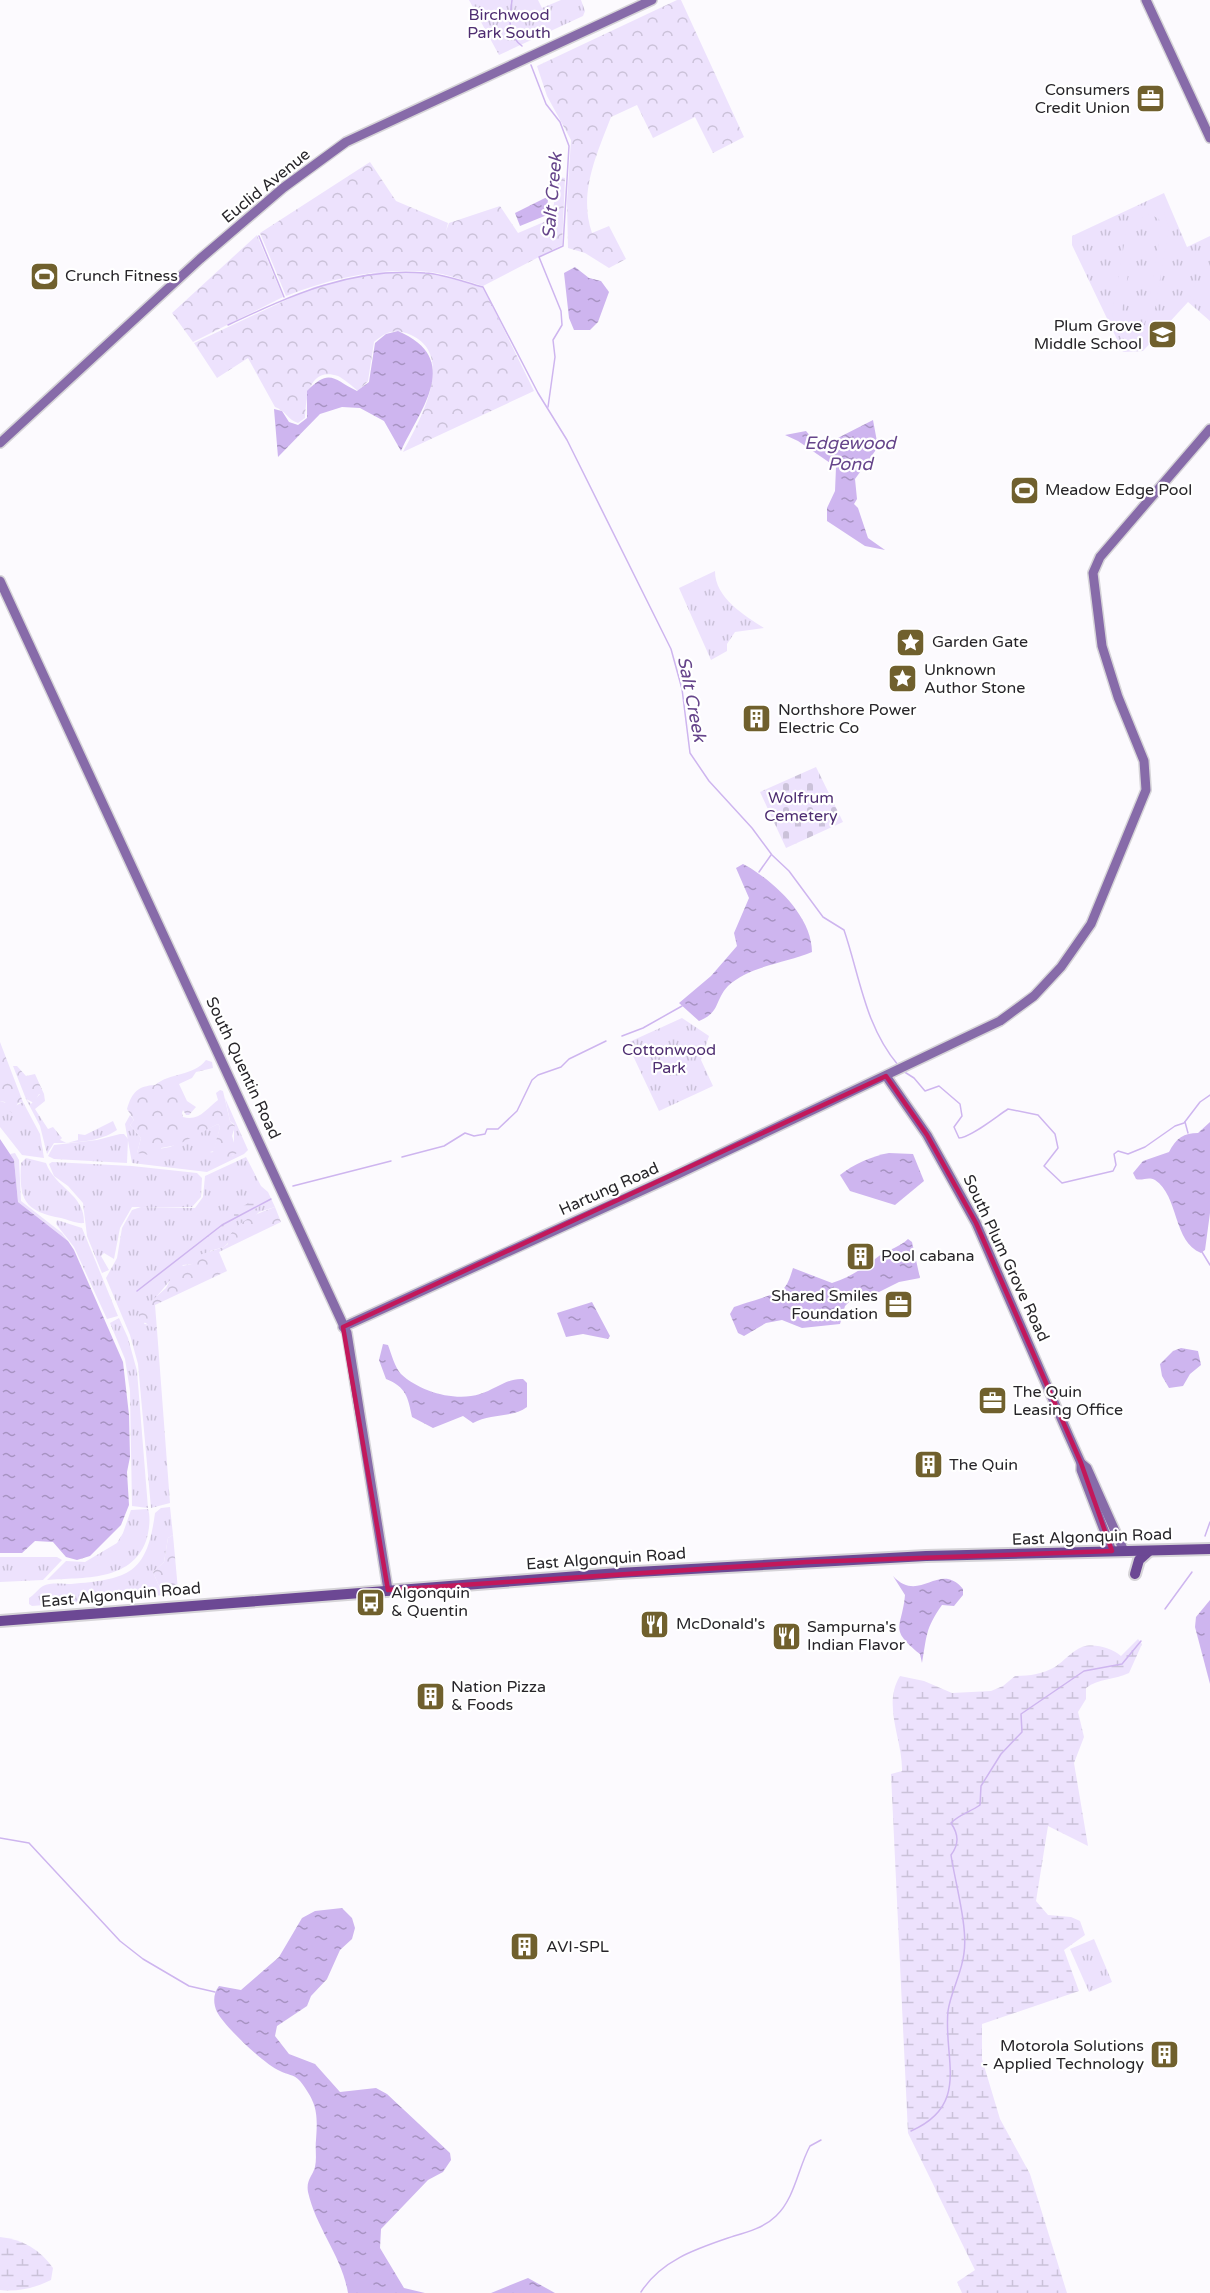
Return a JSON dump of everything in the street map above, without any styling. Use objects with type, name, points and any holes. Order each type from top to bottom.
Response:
[{"type":"main road","name":"East Algonquin Road","points":[[2,1619],[863,1558],[1210,1549]]},
{"type":"main road","points":[[1135,1574],[1139,1560],[1149,1551]]},
{"type":"street","name":"Euclid Avenue","points":[[0,443],[208,252],[283,188],[346,142],[651,0]]},
{"type":"street","points":[[1146,0],[1210,138]]},
{"type":"street","name":"Hartung Road","points":[[343,1327],[1000,1021],[1034,996],[1062,967],[1091,924],[1140,804],[1147,779],[1140,749],[1107,668],[1099,629],[1093,573],[1100,556],[1210,429]]},
{"type":"street","name":"South Quentin Road","points":[[0,581],[221,1057],[343,1327],[363,1426],[388,1590]]},
{"type":"street","name":"South Plum Grove Road","points":[[886,1076],[927,1135],[976,1223],[1081,1463],[1081,1470],[1112,1551]]},
{"type":"street","name":"South Plum Grove Road","points":[[1081,1463],[1087,1468],[1124,1551]]},
{"type":"highlighted area","points":[[886,1076],[927,1135],[976,1223],[1081,1463],[1112,1551],[807,1562],[388,1590],[343,1327]]},
{"type":"green space","name":"Birchwood Park South","points":[[469,0],[538,0],[542,8],[561,0],[581,0],[585,11],[583,16],[499,55]]},
{"type":"green space","points":[[681,0],[744,137],[713,153],[695,117],[653,138],[637,105],[611,117],[591,174],[587,203],[592,233],[609,226],[626,259],[609,268],[585,253],[568,248],[567,202],[571,140],[547,96],[537,66]]},
{"type":"green space","points":[[370,162],[396,201],[448,223],[446,231],[449,223],[500,206],[518,233],[551,219],[559,177],[565,178],[562,245],[483,286],[436,273],[393,271],[356,275],[286,296],[260,233]]},
{"type":"green space","name":"Plum Grove Middle School","points":[[1164,193],[1187,247],[1210,236],[1210,321],[1188,302],[1143,351],[1123,352],[1072,245],[1072,236]]},
{"type":"green space","points":[[1144,206],[1164,212],[1169,227],[1151,332],[1138,341],[1129,341],[1116,332],[1112,313],[1131,216]],"holes":[[[1150,214],[1159,219],[1161,230],[1145,325],[1132,334],[1123,327],[1121,316],[1136,226],[1141,218]]]},
{"type":"green space","points":[[257,235],[283,297],[193,342],[172,313]]},
{"type":"green space","points":[[378,272],[430,273],[483,287],[534,391],[403,452],[425,407],[433,373],[431,358],[425,345],[411,335],[391,332],[374,342],[368,381],[358,391],[338,376],[328,374],[320,376],[311,386],[308,394],[305,418],[298,423],[275,407],[248,358],[217,378],[194,343],[314,287]]},
{"type":"green space","points":[[1202,280],[1210,280],[1210,313],[1186,293]]},
{"type":"green space","points":[[715,571],[716,581],[725,597],[732,605],[764,628],[735,632],[727,644],[727,651],[711,660],[679,588]]},
{"type":"green space","name":"Wolfrum Cemetery","points":[[816,767],[843,822],[786,848],[760,792]]},
{"type":"green space","name":"Cottonwood Park","points":[[682,1018],[709,1036],[701,1060],[713,1086],[659,1111],[627,1043]]},
{"type":"green space","points":[[0,1042],[23,1102],[18,1103],[12,1113],[7,1109],[5,1102],[0,1101]]},
{"type":"green space","points":[[206,1060],[212,1062],[213,1068],[196,1072],[192,1078],[179,1084],[187,1101],[196,1107],[189,1115],[186,1115],[183,1110],[183,1117],[198,1116],[218,1100],[216,1093],[223,1091],[230,1121],[235,1126],[232,1136],[237,1153],[221,1162],[209,1157],[208,1154],[213,1152],[220,1127],[218,1124],[177,1145],[161,1148],[162,1152],[156,1156],[137,1153],[141,1138],[130,1125],[134,1120],[127,1109],[131,1098],[140,1089],[195,1069]]},
{"type":"green space","points":[[13,1066],[17,1066],[26,1076],[35,1074],[44,1094],[39,1094],[34,1103],[26,1099]]},
{"type":"green space","points":[[40,1094],[44,1094],[45,1101],[35,1109],[48,1129],[53,1127],[62,1138],[60,1140],[66,1143],[54,1143],[47,1154],[40,1126],[26,1099],[31,1104]]},
{"type":"green space","points":[[225,1098],[248,1150],[244,1154],[207,1172],[132,1163],[125,1124],[130,1115],[134,1120],[130,1125],[141,1138],[137,1153],[170,1147],[218,1124],[220,1127],[214,1151],[210,1152],[226,1157],[234,1155],[234,1124],[230,1121]]},
{"type":"green space","points":[[0,1101],[15,1106],[23,1102],[40,1134],[44,1158],[22,1155],[0,1127]]},
{"type":"green space","points":[[113,1121],[117,1130],[103,1137],[68,1143],[78,1140],[78,1134],[85,1135]]},
{"type":"green space","points":[[124,1134],[128,1139],[127,1163],[54,1159],[48,1156],[54,1145],[97,1140]]},
{"type":"green space","points":[[15,1153],[19,1160],[21,1201],[62,1233],[68,1241],[18,1202],[14,1160],[10,1154]]},
{"type":"green space","points":[[246,1157],[275,1207],[259,1212],[224,1247],[210,1251],[192,1264],[183,1265],[157,1296],[144,1324],[153,1325],[157,1330],[170,1503],[151,1508],[138,1364],[130,1335],[106,1278],[117,1258],[122,1228],[132,1210],[141,1207],[195,1208],[203,1197],[205,1176]]},
{"type":"green space","points":[[26,1158],[46,1163],[50,1172],[80,1205],[84,1223],[39,1212],[26,1202],[21,1186],[21,1163]]},
{"type":"green space","points":[[52,1162],[132,1166],[197,1173],[202,1178],[201,1197],[192,1207],[132,1207],[120,1228],[114,1259],[104,1253],[101,1256],[109,1270],[102,1273],[87,1236],[83,1203],[68,1186],[54,1176],[49,1164]]},
{"type":"green space","points":[[264,1197],[271,1200],[218,1230],[142,1292],[135,1291],[234,1216],[234,1212],[253,1200]]},
{"type":"green space","points":[[275,1207],[281,1222],[219,1252],[227,1271],[155,1305],[157,1330],[139,1319],[139,1312],[166,1288],[177,1267],[192,1264],[196,1256],[224,1247],[239,1225]]},
{"type":"green space","points":[[57,1220],[82,1228],[118,1316],[107,1319],[74,1247],[56,1224]]},
{"type":"green space","points":[[119,1318],[128,1338],[137,1371],[148,1508],[132,1506],[130,1391],[125,1359],[110,1323]]},
{"type":"green space","points":[[170,1507],[173,1535],[168,1538],[164,1562],[153,1572],[162,1593],[178,1590],[178,1594],[32,1606],[29,1604],[29,1598],[46,1585],[91,1582],[132,1570],[147,1549],[155,1513],[161,1508]]},
{"type":"green space","points":[[148,1509],[149,1525],[146,1541],[139,1554],[129,1564],[118,1571],[104,1575],[47,1580],[66,1561],[85,1562],[117,1543],[131,1510]]},
{"type":"green space","points":[[173,1535],[178,1590],[162,1593],[153,1572],[164,1562],[168,1538]]},
{"type":"green space","points":[[0,1557],[57,1557],[62,1560],[43,1580],[0,1582]]},
{"type":"green space","points":[[1138,1639],[1142,1644],[1129,1673],[1096,1682],[1086,1688],[1086,1699],[1078,1712],[1084,1737],[1074,1763],[1088,1846],[1048,1826],[1036,1901],[1048,1915],[1071,1917],[1080,1921],[1085,1935],[1064,1950],[1079,1991],[982,2024],[982,2059],[1000,2119],[1030,2174],[1067,2293],[962,2293],[957,2282],[975,2270],[908,2133],[891,1774],[902,1771],[893,1711],[895,1687],[900,1676],[924,1681],[952,1693],[991,1691],[1003,1686],[1015,1676],[1036,1674],[1050,1669],[1082,1647],[1103,1647],[1121,1656]]},
{"type":"green space","points":[[1094,1939],[1112,1982],[1089,1992],[1070,1949]]},
{"type":"green space","points":[[0,2237],[16,2240],[37,2251],[53,2268],[51,2280],[26,2289],[0,2290]]},
{"type":"water","points":[[548,198],[547,215],[520,226],[515,213]]},
{"type":"water","points":[[575,267],[589,278],[601,281],[609,292],[598,322],[590,330],[574,330],[569,318],[564,273]]},
{"type":"water","points":[[398,331],[418,342],[429,356],[433,370],[426,402],[401,451],[384,421],[360,408],[342,407],[320,414],[278,457],[274,409],[282,411],[289,422],[298,425],[307,418],[307,391],[321,379],[332,378],[357,391],[369,382],[375,343],[386,334]]},
{"type":"water","name":"Edgewood Pond","points":[[873,420],[878,447],[855,479],[857,499],[854,504],[858,508],[868,538],[885,550],[865,546],[827,521],[827,508],[835,491],[836,467],[798,441],[785,435],[806,431],[817,444],[826,444]]},
{"type":"water","points":[[743,864],[766,879],[789,900],[805,925],[812,952],[757,969],[737,979],[724,991],[711,1014],[699,1021],[679,1003],[711,976],[737,946],[734,933],[749,898],[736,868]]},
{"type":"water","points":[[1210,1122],[1210,1213],[1205,1250],[1201,1253],[1185,1239],[1163,1187],[1152,1179],[1136,1179],[1133,1173],[1143,1161],[1169,1152],[1181,1137],[1198,1133]]},
{"type":"water","points":[[0,1139],[14,1160],[18,1202],[68,1241],[74,1250],[123,1362],[129,1415],[130,1457],[127,1472],[129,1505],[121,1525],[90,1556],[77,1560],[66,1557],[53,1542],[35,1541],[22,1553],[0,1553]]},
{"type":"water","points":[[889,1153],[913,1154],[924,1181],[895,1205],[850,1191],[840,1175],[863,1161]]},
{"type":"water","points":[[908,1239],[912,1242],[920,1278],[899,1282],[869,1297],[854,1297],[845,1306],[840,1324],[802,1328],[782,1320],[766,1323],[744,1336],[738,1333],[730,1314],[734,1307],[782,1290],[788,1283],[793,1268],[832,1283],[857,1272]]},
{"type":"water","points":[[592,1302],[610,1336],[608,1339],[583,1334],[566,1337],[557,1313]]},
{"type":"water","points":[[383,1344],[388,1345],[401,1374],[418,1386],[439,1394],[460,1397],[480,1394],[512,1380],[523,1379],[527,1383],[527,1407],[515,1413],[473,1423],[463,1416],[433,1428],[412,1417],[405,1393],[386,1379],[379,1360]]},
{"type":"water","points":[[1181,1348],[1198,1351],[1201,1365],[1190,1374],[1183,1386],[1169,1388],[1162,1376],[1160,1364],[1173,1351]]},
{"type":"water","points":[[893,1576],[903,1584],[912,1586],[946,1579],[954,1581],[963,1589],[963,1595],[954,1606],[942,1605],[932,1620],[922,1663],[920,1654],[900,1633],[905,1595]]},
{"type":"water","points":[[1210,1600],[1210,1684],[1195,1627],[1196,1617]]},
{"type":"water","points":[[342,1908],[352,1918],[355,1928],[352,1939],[340,1950],[327,1979],[311,1996],[307,2006],[277,2026],[275,2036],[289,2054],[315,2064],[340,2092],[376,2088],[387,2094],[450,2153],[451,2160],[443,2172],[428,2180],[381,2229],[380,2248],[404,2288],[425,2293],[348,2293],[340,2267],[317,2218],[308,2192],[316,2160],[317,2122],[313,2102],[298,2079],[273,2067],[236,2035],[221,2019],[215,2005],[214,1999],[219,1986],[241,1990],[279,1957],[302,1918],[315,1911]]},
{"type":"water","points":[[528,2278],[555,2293],[491,2293]]},
{"type":"waterway","name":"Salt Creek","points":[[512,0],[511,31],[522,46]]},
{"type":"waterway","name":"Salt Creek","points":[[531,65],[546,104],[560,122],[569,146],[563,246],[539,257],[561,311],[562,325],[553,340],[555,357],[548,407]]},
{"type":"waterway","points":[[259,236],[284,297]]},
{"type":"waterway","name":"Salt Creek","points":[[228,325],[299,294],[372,274],[398,272],[432,274],[483,287],[538,393],[567,440],[671,649],[682,689],[690,753],[709,781],[752,828],[772,855],[789,871],[823,917],[844,930],[871,1018],[887,1050],[898,1065]]},
{"type":"waterway","points":[[759,872],[771,855]]},
{"type":"waterway","points":[[622,1036],[643,1028],[682,1006]]},
{"type":"waterway","points":[[402,1157],[444,1146],[465,1133],[474,1136],[485,1134],[487,1129],[498,1129],[517,1111],[532,1080],[538,1075],[561,1067],[569,1059],[606,1041]]},
{"type":"waterway","name":"Salt Creek","points":[[903,1071],[914,1078],[925,1091],[939,1086],[960,1104],[962,1116],[954,1127],[959,1138],[976,1131],[1008,1109],[1038,1115],[1055,1134],[1058,1148],[1044,1166],[1062,1183],[1113,1171],[1116,1165],[1114,1154],[1118,1151],[1128,1154],[1145,1147],[1175,1126],[1184,1123],[1200,1102],[1210,1095]]},
{"type":"waterway","points":[[1185,1122],[1188,1133]]},
{"type":"waterway","points":[[293,1186],[391,1161]]},
{"type":"waterway","points":[[137,1291],[222,1225],[271,1199]]},
{"type":"waterway","points":[[1202,1252],[1210,1265]]},
{"type":"waterway","points":[[1205,1536],[1210,1522]]},
{"type":"waterway","points":[[1165,1609],[1192,1572]]},
{"type":"waterway","points":[[911,2131],[930,2120],[941,2108],[948,2094],[950,2079],[948,2011],[963,1960],[965,1942],[963,1918],[951,1855],[956,1847],[957,1835],[951,1823],[980,1805],[981,1786],[1001,1754],[1022,1732],[1021,1714],[1084,1671],[1122,1664],[1141,1641]]},
{"type":"waterway","points":[[0,1838],[29,1843],[120,1941],[143,1959],[189,1986],[215,1992]]},
{"type":"waterway","points":[[641,2292],[659,2271],[682,2256],[756,2229],[772,2220],[788,2201],[810,2146],[821,2140]]},
{"type":"place","name":"Consumers Credit Union","points":[[1151,99]]},
{"type":"place","name":"Crunch Fitness","points":[[44,276]]},
{"type":"place","name":"Plum Grove Middle School","points":[[1163,335]]},
{"type":"place","name":"Meadow Edge Pool","points":[[1024,490]]},
{"type":"place","name":"Garden Gate","points":[[911,642]]},
{"type":"place","name":"Unknown Author Stone","points":[[903,679]]},
{"type":"place","name":"Northshore Power Electric Co","points":[[757,719]]},
{"type":"place","name":"Pool cabana","points":[[860,1256]]},
{"type":"place","name":"Shared Smiles Foundation","points":[[899,1305]]},
{"type":"place","name":"The Quin Leasing Office","points":[[992,1401]]},
{"type":"place","name":"The Quin","points":[[928,1465]]},
{"type":"place","name":"Algonquin & Quentin","points":[[370,1602]]},
{"type":"place","name":"McDonald's","points":[[655,1624]]},
{"type":"place","name":"Sampurna's Indian Flavor","points":[[786,1636]]},
{"type":"place","name":"Nation Pizza & Foods","points":[[430,1696]]},
{"type":"place","name":"AVI-SPL","points":[[525,1947]]},
{"type":"place","name":"Motorola Solutions - Applied Technology","points":[[1165,2055]]}]
